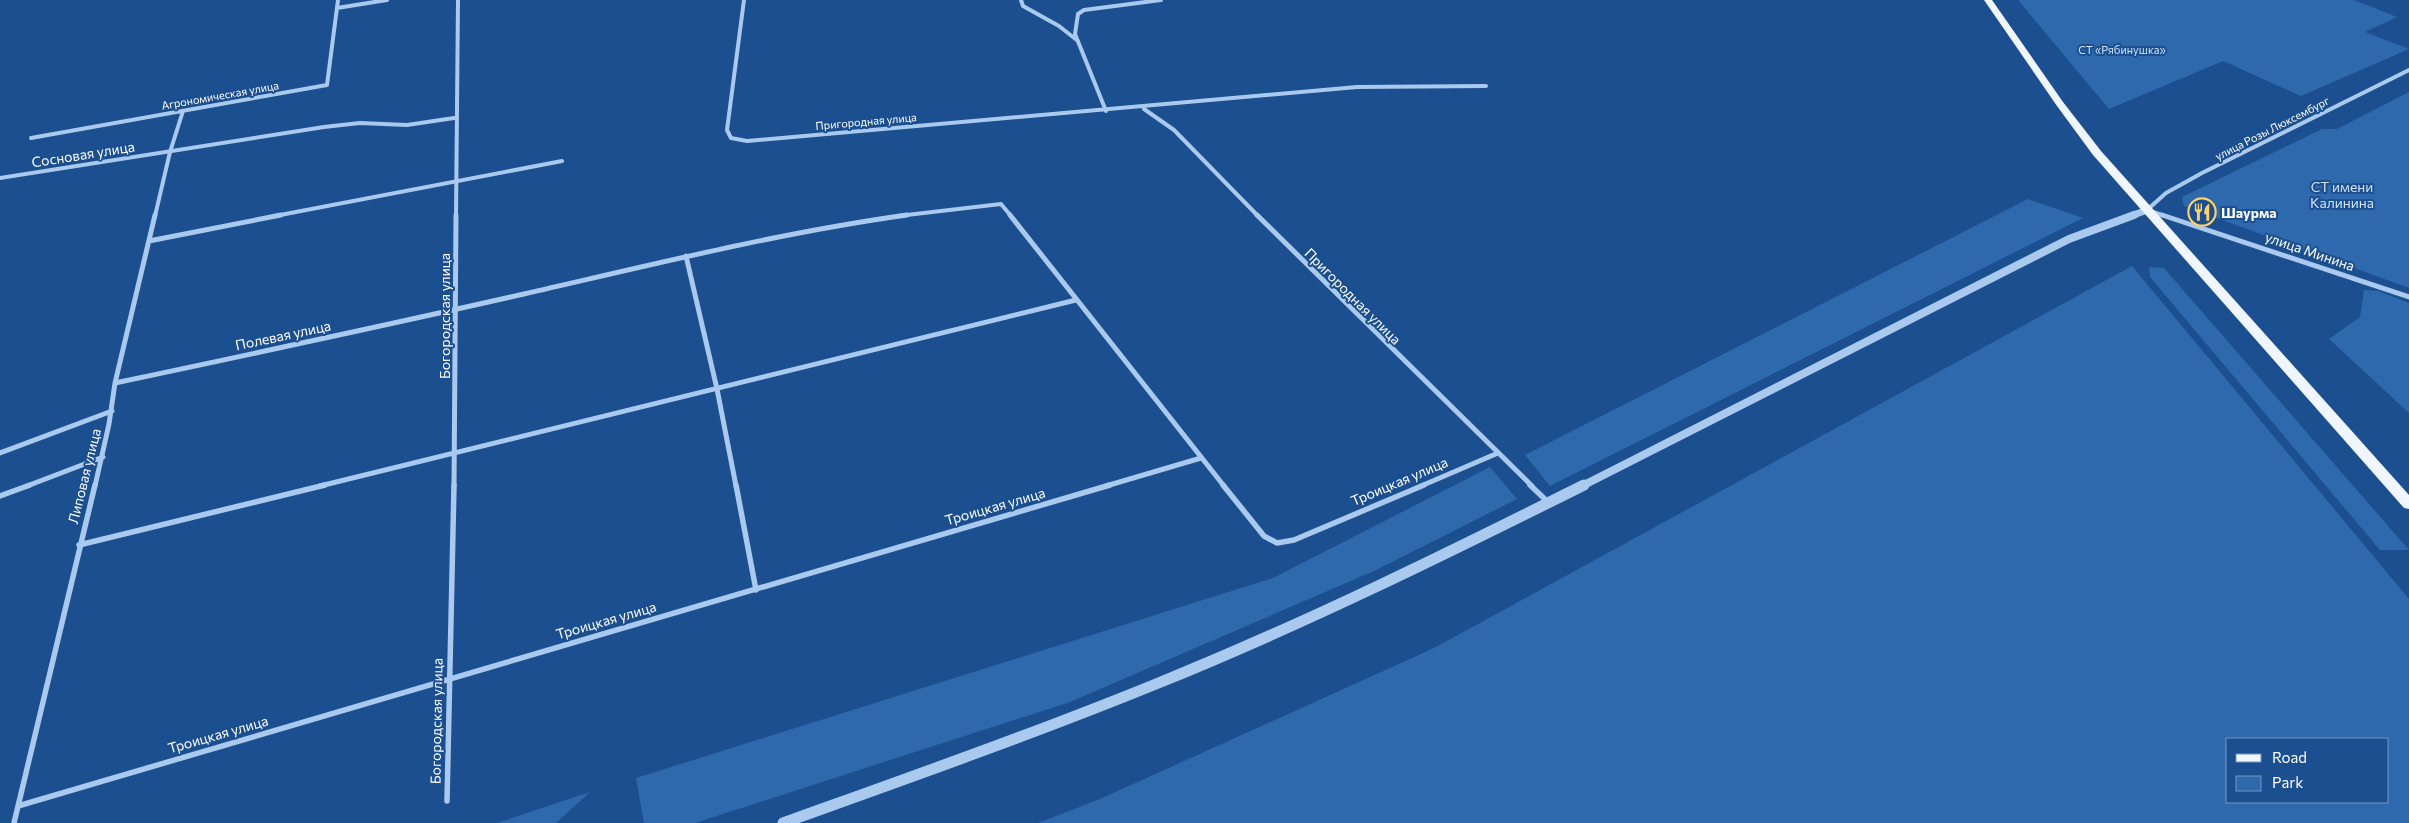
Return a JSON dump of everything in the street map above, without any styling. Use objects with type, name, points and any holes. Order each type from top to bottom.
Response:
[{"type":"main road","points":[[1988,0],[2081,132],[2147,210],[2409,504]]},
{"type":"street","name":"Агрономическая улица","points":[[31,138],[327,85],[338,0]]},
{"type":"street","points":[[337,8],[387,0]]},
{"type":"street","name":"Богородская улица","points":[[447,802],[455,451],[457,180],[454,118],[458,0]]},
{"type":"street","name":"Пригородная улица","points":[[744,0],[727,130],[731,138],[747,141],[1142,108],[1357,87],[1486,86]]},
{"type":"street","points":[[1021,0],[1023,6],[1059,26],[1078,41]]},
{"type":"street","points":[[1106,111],[1075,34],[1078,14],[1084,10],[1161,0]]},
{"type":"street","name":"улица Розы Люксембург","points":[[2147,210],[2166,193],[2202,173],[2409,70]]},
{"type":"street","name":"Пригородная улица","points":[[1142,108],[1151,111],[1174,130],[1315,274],[1548,502]]},
{"type":"street","name":"Липовая улица","points":[[14,823],[79,545],[103,457],[112,411],[115,383],[170,152],[183,111]]},
{"type":"street","points":[[170,152],[324,127],[360,123],[407,125],[454,118]]},
{"type":"street","name":"Сосновая улица","points":[[0,178],[170,152]]},
{"type":"street","points":[[149,241],[562,161]]},
{"type":"street","name":"Троицкая улица","points":[[456,310],[686,256],[876,218],[1001,204],[1264,536],[1277,543],[1294,540],[1498,453]]},
{"type":"street","points":[[783,823],[995,748],[1157,684],[1277,633],[1430,562],[1850,352],[2069,238],[2147,210]]},
{"type":"street","name":"улица Минина","points":[[2147,210],[2409,297]]},
{"type":"street","points":[[686,256],[717,390],[756,590]]},
{"type":"street","points":[[79,545],[455,451],[717,390],[1076,300]]},
{"type":"street","name":"Полевая улица","points":[[115,383],[456,310]]},
{"type":"street","points":[[0,453],[112,411]]},
{"type":"street","points":[[0,496],[103,457]]},
{"type":"street","name":"Троицкая улица","points":[[18,806],[1201,458]]},
{"type":"green space","name":"СТ «Рябинушка»","points":[[2018,0],[2354,0],[2397,17],[2365,32],[2409,49],[2301,96],[2223,61],[2109,109]]},
{"type":"green space","name":"СТ имени Калинина","points":[[2409,92],[2409,288],[2184,206],[2182,197],[2322,129],[2337,129]]},
{"type":"green space","points":[[2028,199],[2083,218],[1550,486],[1525,455]]},
{"type":"green space","points":[[2132,266],[2409,599],[2409,823],[1038,823],[1100,799],[1434,648]]},
{"type":"green space","points":[[2149,267],[2164,268],[2409,550],[2380,550],[2150,277]]},
{"type":"green space","points":[[2364,290],[2378,291],[2409,303],[2409,413],[2329,339],[2360,317]]},
{"type":"green space","points":[[1490,467],[1517,499],[1374,571],[1070,702],[695,823],[644,823],[636,778],[1273,578]]},
{"type":"green space","points":[[590,792],[556,823],[497,823]]},
{"type":"place","name":"Шаурма","points":[[2202,212]]}]
